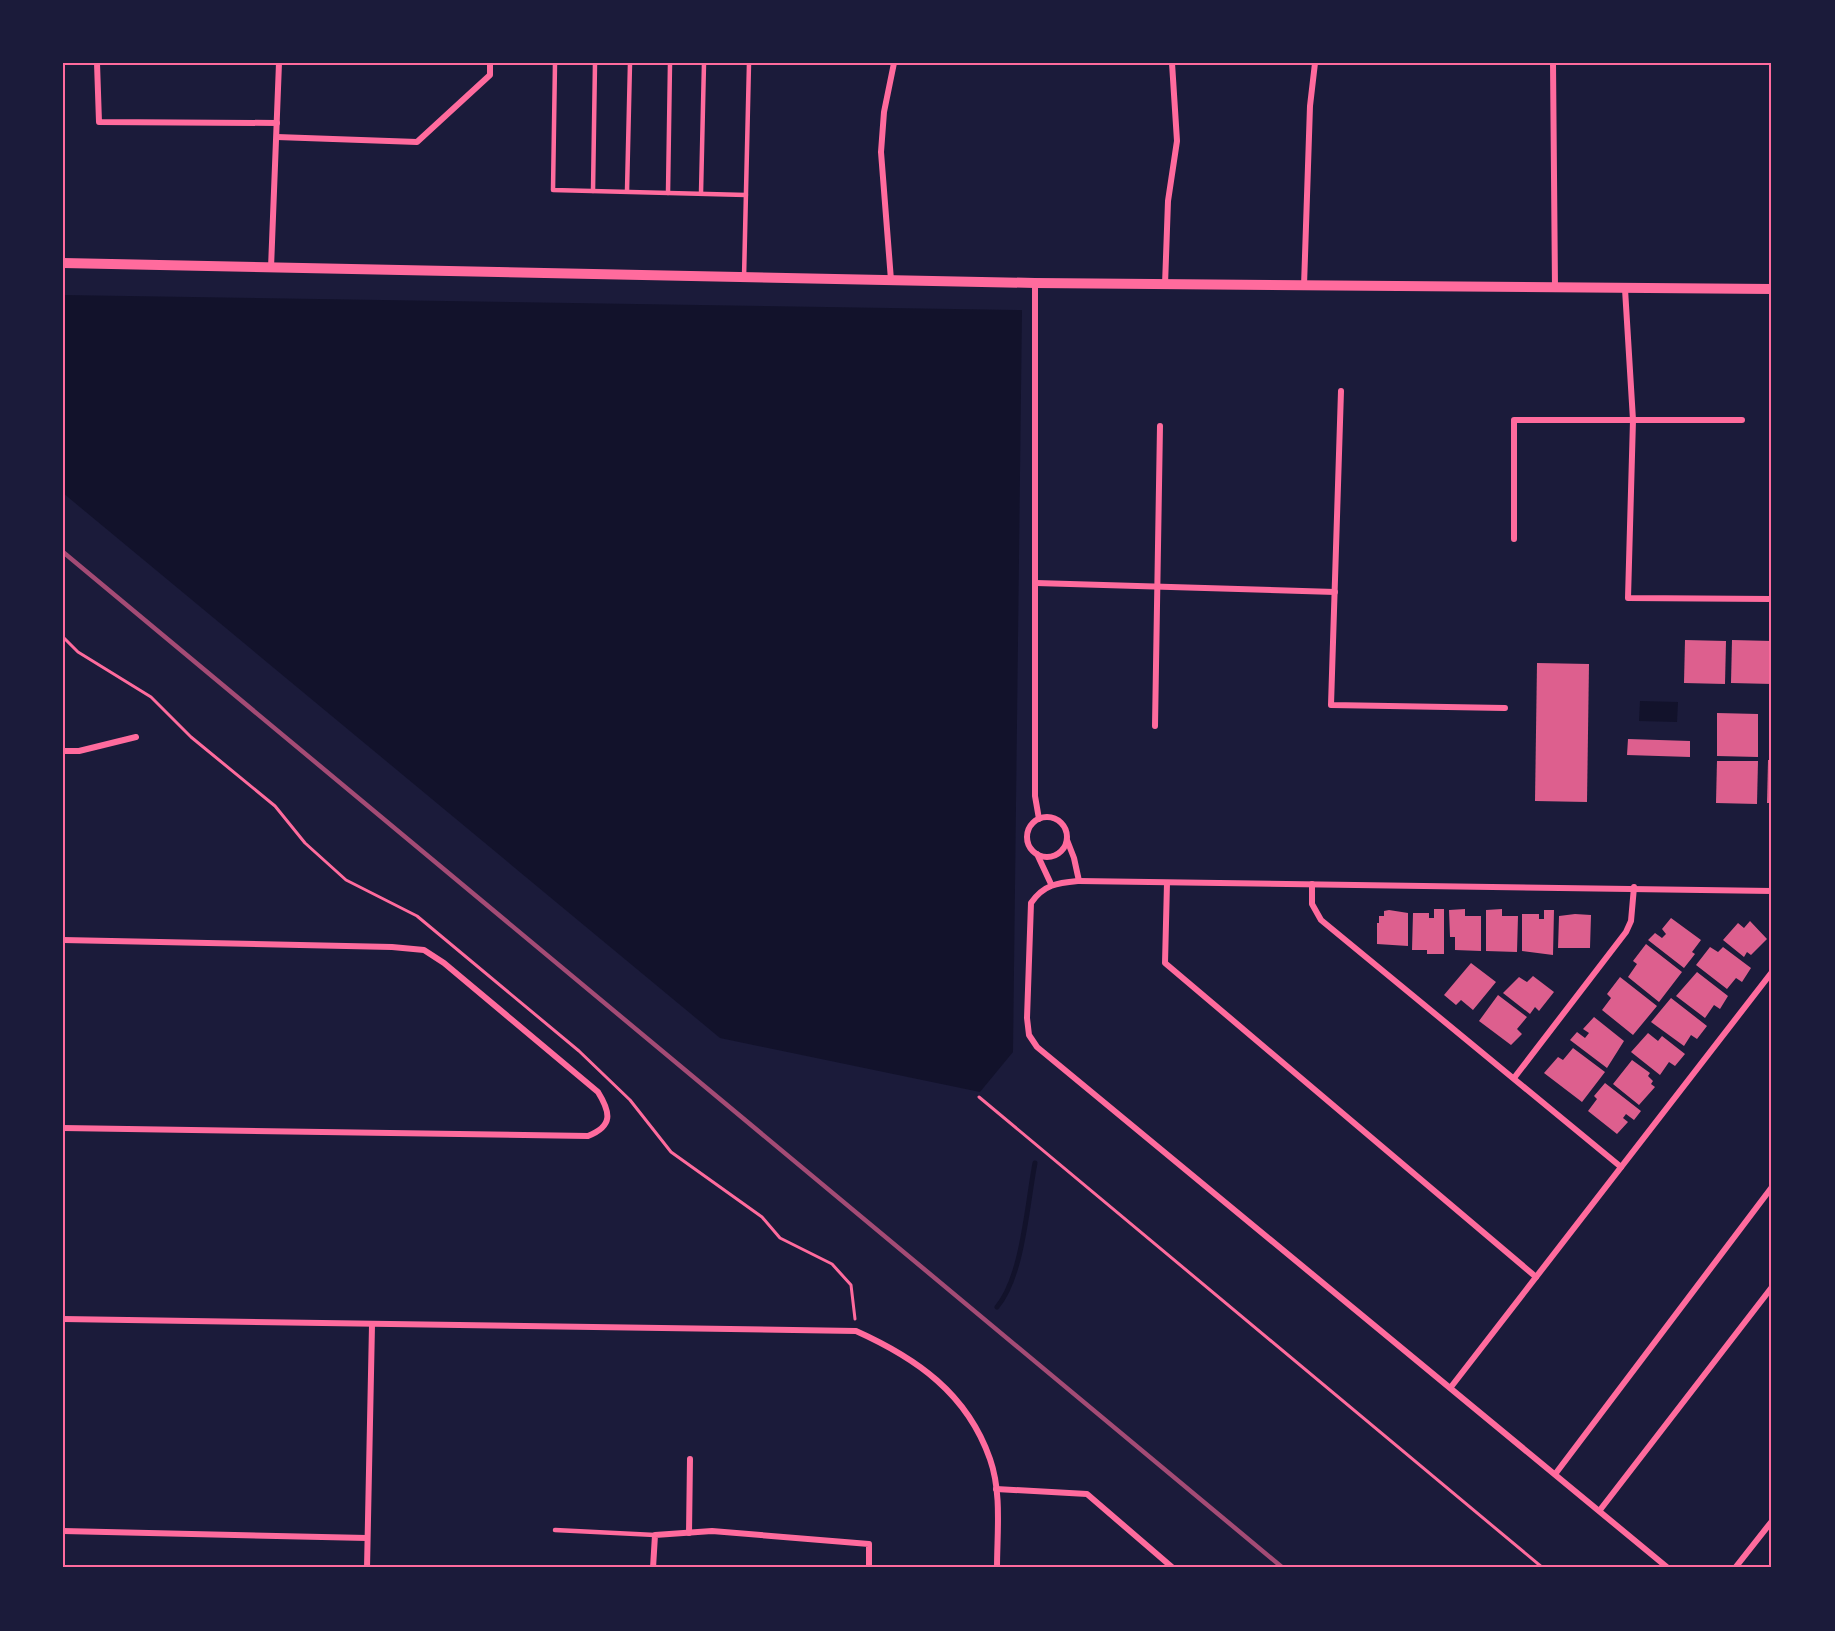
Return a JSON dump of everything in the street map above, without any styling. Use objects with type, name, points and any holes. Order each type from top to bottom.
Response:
[{"type":"street","points":[[97,63],[99,122],[278,123]]},
{"type":"street","points":[[271,267],[279,63]]},
{"type":"street","points":[[277,137],[417,142],[490,75],[490,63]]},
{"type":"street","points":[[891,280],[881,152],[884,112],[894,63]]},
{"type":"street","points":[[1165,285],[1168,201],[1177,141],[1172,63]]},
{"type":"street","points":[[1304,286],[1310,106],[1315,63]]},
{"type":"street","points":[[1553,63],[1555,288]]},
{"type":"street","points":[[63,263],[1035,284],[1772,289]]},
{"type":"street","points":[[1035,284],[1035,796],[1040,819]]},
{"type":"street","points":[[1625,289],[1633,420],[1628,598],[1771,599]]},
{"type":"street","points":[[1341,391],[1331,705],[1505,708]]},
{"type":"street","points":[[1514,539],[1514,420],[1742,420]]},
{"type":"street","points":[[1155,726],[1160,426]]},
{"type":"street","points":[[1036,583],[1335,592]]},
{"type":"street","points":[[63,751],[79,751],[136,737]]},
{"type":"street","points":[[1051,884],[1028,837],[1032,824],[1050,817],[1062,823],[1079,881]]},
{"type":"street","points":[[1037,854],[1055,855],[1067,840]]},
{"type":"street","points":[[1668,1568],[1556,1473],[1037,1047],[1029,1035],[1027,1018],[1031,903],[1038,893],[1051,884],[1079,881],[1634,887],[1772,891]]},
{"type":"street","points":[[1167,883],[1165,963],[1536,1277]]},
{"type":"street","points":[[1312,884],[1312,904],[1321,920],[1621,1167]]},
{"type":"street","points":[[1514,1078],[1626,932],[1631,921],[1634,887]]},
{"type":"street","points":[[63,940],[392,947],[424,950],[444,963],[598,1092],[607,1106],[608,1120],[601,1131],[588,1136],[63,1128]]},
{"type":"street","points":[[1451,1387],[1772,972]]},
{"type":"street","points":[[1556,1473],[1772,1187]]},
{"type":"street","points":[[1600,1510],[1772,1287]]},
{"type":"street","points":[[63,1319],[856,1331],[899,1351],[931,1373],[956,1399],[975,1426],[991,1460],[996,1488],[997,1568]]},
{"type":"street","points":[[367,1568],[372,1324]]},
{"type":"street","points":[[689,1533],[690,1459]]},
{"type":"street","points":[[996,1488],[1087,1494],[1173,1568]]},
{"type":"street","points":[[1735,1568],[1772,1521]]},
{"type":"street","points":[[63,1531],[367,1538]]},
{"type":"street","points":[[653,1568],[655,1535],[712,1531],[869,1544],[869,1568]]},
{"type":"lane","points":[[555,63],[553,190],[746,195]]},
{"type":"lane","points":[[592,191],[595,63]]},
{"type":"lane","points":[[627,191],[630,63]]},
{"type":"lane","points":[[668,193],[670,63]]},
{"type":"lane","points":[[701,193],[704,63]]},
{"type":"lane","points":[[744,278],[749,63]]},
{"type":"lane","points":[[555,1530],[655,1535]]},
{"type":"path","points":[[979,1097],[1543,1568]]},
{"type":"shaded area","points":[[63,295],[1022,310],[1013,1052],[980,1092],[720,1038],[63,493]]},
{"type":"shaded area","points":[[1640,701],[1678,702],[1677,722],[1639,721]]},
{"type":"building","points":[[1685,640],[1726,641],[1725,684],[1684,683]]},
{"type":"building","points":[[1732,640],[1772,641],[1772,684],[1731,683]]},
{"type":"building","points":[[1537,663],[1589,664],[1587,802],[1535,801]]},
{"type":"building","points":[[1717,713],[1758,714],[1758,757],[1717,756]]},
{"type":"building","points":[[1628,739],[1690,741],[1690,757],[1627,755]]},
{"type":"building","points":[[1768,760],[1772,760],[1772,803],[1767,803]]},
{"type":"building","points":[[1717,761],[1758,761],[1757,804],[1716,803]]},
{"type":"building","points":[[1434,909],[1444,909],[1444,954],[1427,954],[1427,950],[1412,950],[1413,913],[1429,913],[1429,918],[1434,918]]},
{"type":"building","points":[[1465,909],[1465,916],[1481,916],[1481,951],[1455,950],[1455,937],[1450,937],[1449,910]]},
{"type":"building","points":[[1502,909],[1502,916],[1518,916],[1517,952],[1486,951],[1486,910]]},
{"type":"building","points":[[1544,910],[1554,910],[1553,955],[1522,951],[1522,914],[1539,914],[1539,919],[1544,919]]},
{"type":"building","points":[[1384,911],[1408,913],[1408,946],[1377,944],[1379,916],[1384,916]]},
{"type":"building","points":[[1591,915],[1590,948],[1558,948],[1559,916]]},
{"type":"building","points":[[1671,918],[1701,940],[1692,952],[1695,954],[1684,968],[1648,940],[1655,933],[1662,938],[1666,934],[1662,929]]},
{"type":"building","points":[[1750,921],[1767,939],[1751,955],[1747,952],[1744,957],[1723,940],[1738,923],[1744,928]]},
{"type":"building","points":[[1646,944],[1682,972],[1659,1002],[1628,977],[1637,964],[1633,961]]},
{"type":"building","points":[[1710,947],[1718,952],[1723,947],[1751,968],[1742,982],[1736,978],[1727,989],[1696,965]]},
{"type":"building","points":[[1471,963],[1496,982],[1473,1010],[1461,1000],[1456,1005],[1444,995]]},
{"type":"building","points":[[1697,972],[1728,996],[1720,1009],[1714,1005],[1705,1018],[1676,996]]},
{"type":"building","points":[[1533,976],[1554,992],[1539,1011],[1535,1007],[1530,1014],[1503,993],[1519,977],[1527,982]]},
{"type":"building","points":[[1620,977],[1657,1006],[1633,1035],[1602,1010],[1611,998],[1607,994]]},
{"type":"building","points":[[1498,995],[1527,1017],[1517,1029],[1522,1034],[1511,1045],[1479,1021]]},
{"type":"building","points":[[1671,998],[1707,1026],[1697,1039],[1691,1035],[1684,1046],[1651,1022]]},
{"type":"building","points":[[1594,1017],[1624,1041],[1607,1068],[1570,1040],[1577,1032],[1585,1038],[1589,1033],[1583,1029]]},
{"type":"building","points":[[1648,1033],[1658,1041],[1662,1036],[1685,1054],[1675,1066],[1669,1062],[1660,1075],[1631,1052]]},
{"type":"building","points":[[1573,1048],[1605,1072],[1582,1102],[1544,1073],[1558,1057],[1563,1060]]},
{"type":"building","points":[[1632,1060],[1650,1073],[1648,1076],[1655,1087],[1639,1105],[1613,1084]]},
{"type":"building","points":[[1605,1083],[1641,1111],[1634,1120],[1626,1114],[1623,1118],[1628,1122],[1617,1134],[1588,1111],[1597,1099],[1594,1096]]},
{"type":"waterway","points":[[997,1307],[1006,1294],[1018,1259],[1035,1163]]},
{"type":"railway","points":[[63,552],[1283,1568]]}]
